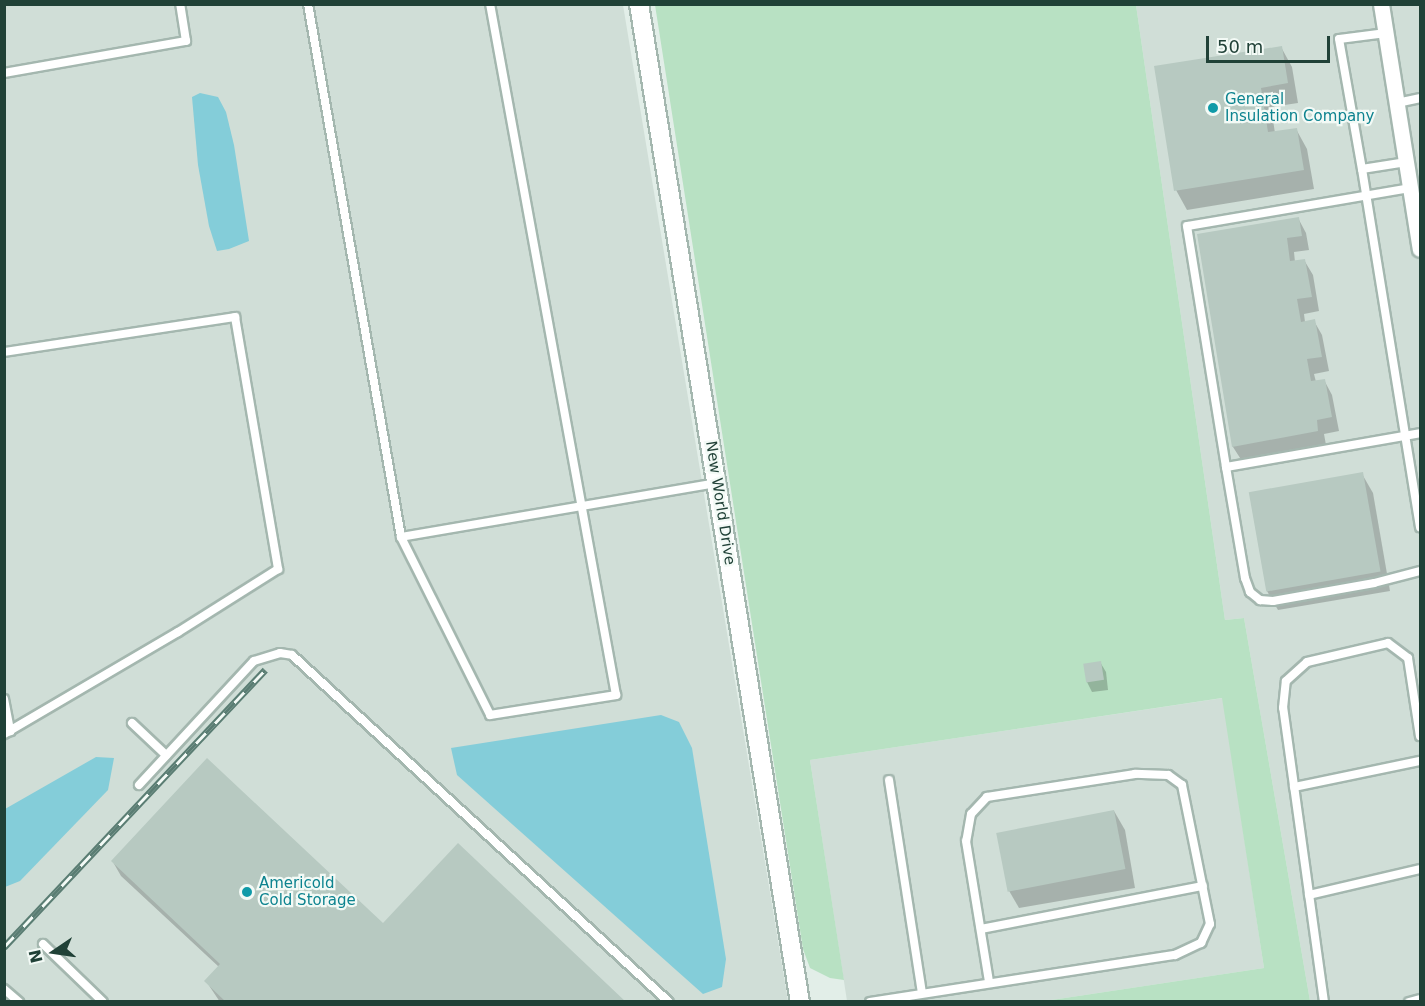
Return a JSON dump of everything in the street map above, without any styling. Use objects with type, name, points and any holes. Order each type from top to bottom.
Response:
[{"type":"street","name":"New World Drive","points":[[639,4],[800,1002]]},
{"type":"street","points":[[1381,4],[1420,249]]},
{"type":"lane","points":[[4,73],[186,41],[180,4]]},
{"type":"lane","points":[[308,4],[401,537],[489,715],[616,695],[490,4]]},
{"type":"lane","points":[[1386,33],[1339,39],[1420,526]]},
{"type":"lane","points":[[1397,103],[1420,98]]},
{"type":"lane","points":[[1362,169],[1406,162]]},
{"type":"lane","points":[[1411,188],[1187,226],[1245,578],[1250,592],[1260,600],[1273,601],[1374,584],[1420,571]]},
{"type":"lane","points":[[4,352],[235,317],[278,569],[178,632],[7,732],[4,699]]},
{"type":"lane","points":[[1226,467],[1420,433]]},
{"type":"lane","points":[[401,537],[581,504],[717,483]]},
{"type":"lane","points":[[1324,1002],[1294,787],[1284,699],[1286,681],[1307,662],[1388,643],[1408,658],[1420,736]]},
{"type":"lane","points":[[139,785],[254,661],[280,653],[292,655],[669,1002]]},
{"type":"lane","points":[[132,723],[166,755]]},
{"type":"lane","points":[[1294,787],[1420,761]]},
{"type":"lane","points":[[870,1002],[922,992],[1174,955],[1201,943],[1210,924],[1182,785],[1168,775],[1135,774],[987,797],[971,814],[966,841],[989,982]]},
{"type":"lane","points":[[889,780],[922,992]]},
{"type":"lane","points":[[1309,895],[1420,869]]},
{"type":"lane","points":[[981,929],[1203,886]]},
{"type":"lane","points":[[43,944],[103,1002]]},
{"type":"lane","points":[[4,988],[19,1002]]},
{"type":"lane","points":[[1409,1002],[1420,999]]},
{"type":"shaded area","points":[[5,5],[623,5],[788,1001],[5,1002]]},
{"type":"shaded area","points":[[1136,5],[1420,5],[1420,1001],[1310,1001],[1244,618],[1225,620]]},
{"type":"shaded area","points":[[1223,698],[1264,968],[1045,1001],[847,1001],[810,760]]},
{"type":"green space","points":[[655,5],[1136,5],[1225,620],[1244,618],[1310,1001],[1045,1001],[1264,968],[1222,698],[810,760],[844,980],[830,978],[810,968],[803,949]]},
{"type":"water","points":[[200,93],[218,97],[226,112],[234,145],[249,241],[217,251],[209,226],[198,165],[192,97]]},
{"type":"water","points":[[661,715],[679,722],[692,748],[726,959],[722,987],[703,994],[457,775],[451,748]]},
{"type":"water","points":[[96,757],[114,758],[108,790],[20,881],[5,887],[5,809]]},
{"type":"building","name":"General Insulation Company","points":[[1282,46],[1288,83],[1261,88],[1268,132],[1297,128],[1304,170],[1174,191],[1154,66]]},
{"type":"building","points":[[1299,217],[1302,236],[1287,238],[1290,261],[1305,259],[1312,297],[1297,299],[1301,322],[1315,319],[1322,357],[1307,359],[1311,381],[1325,379],[1332,417],[1317,420],[1318,431],[1232,447],[1197,234]]},
{"type":"building","points":[[1363,472],[1381,571],[1266,592],[1249,492]]},
{"type":"building","points":[[1101,661],[1104,680],[1086,683],[1083,664]]},
{"type":"building","name":"Americold Cold Storage","points":[[207,758],[383,923],[458,843],[626,1002],[226,1002],[204,981],[220,964],[111,861]]},
{"type":"building","points":[[1114,810],[1125,869],[1008,892],[996,833]]},
{"type":"railway","points":[[4,947],[265,670]]},
{"type":"place","name":"General Insulation Company","points":[[1213,108]]},
{"type":"place","name":"Americold Cold Storage","points":[[247,892]]}]
